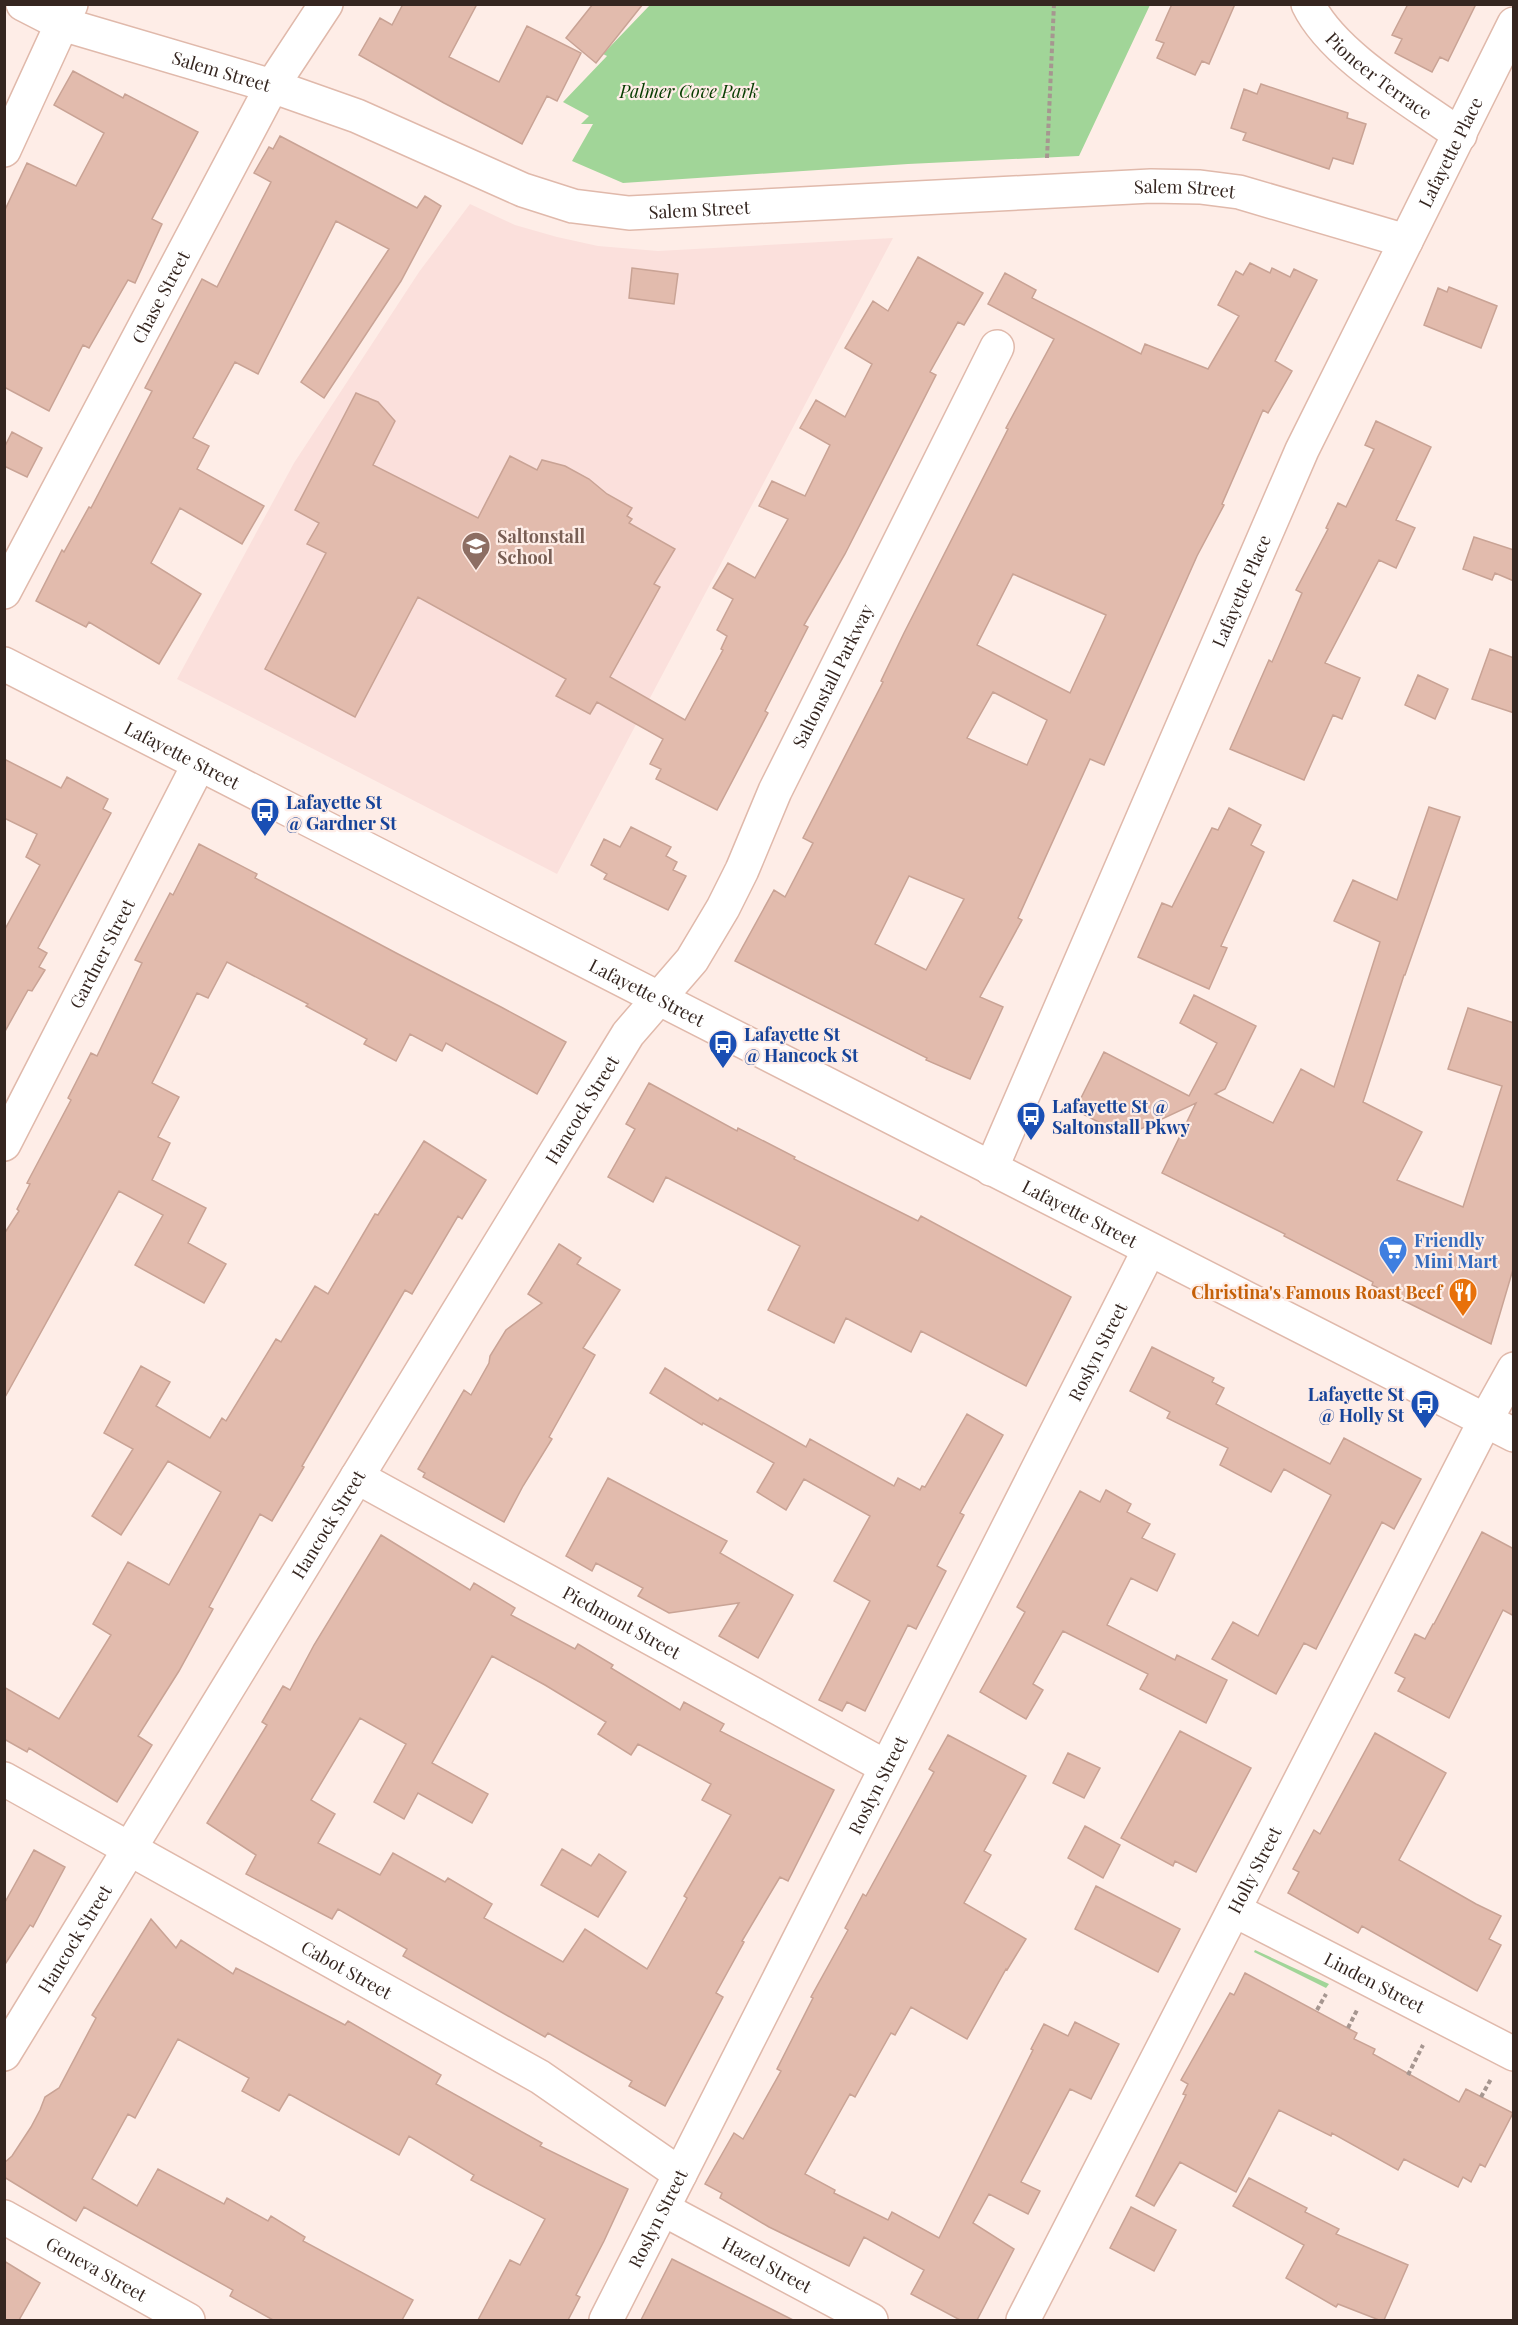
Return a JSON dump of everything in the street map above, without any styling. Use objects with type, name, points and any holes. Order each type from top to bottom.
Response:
[{"type":"main road","name":"Salem Street","points":[[23,4],[66,14],[357,116],[512,186],[573,206],[629,213],[1151,186],[1200,187],[1239,192],[1406,241]]},
{"type":"main road","name":"Chase Street","points":[[4,592],[272,86],[326,4]]},
{"type":"main road","name":"Pioneer Terrace","points":[[1308,4],[1317,22],[1335,42],[1460,135]]},
{"type":"main road","points":[[4,150],[66,14]]},
{"type":"main road","name":"Lafayette Place","points":[[992,1168],[1302,450],[1514,24]]},
{"type":"main road","name":"Saltonstall Parkway","points":[[660,998],[692,960],[723,908],[742,870],[774,791],[997,347]]},
{"type":"main road","name":"Lafayette Street","points":[[4,664],[1514,1435]]},
{"type":"main road","name":"Gardner Street","points":[[4,1144],[199,764]]},
{"type":"main road","name":"Hancock Street","points":[[4,2054],[628,1034],[660,998]]},
{"type":"main road","name":"Roslyn Street","points":[[606,2320],[1149,1250]]},
{"type":"main road","name":"Holly Street","points":[[1023,2320],[1485,1421],[1514,1369]]},
{"type":"main road","name":"Piedmont Street","points":[[357,1477],[886,1767]]},
{"type":"main road","name":"Cabot Street","points":[[4,1779],[540,2077],[680,2175]]},
{"type":"main road","name":"Linden Street","points":[[1234,1910],[1514,2054]]},
{"type":"main road","name":"Hazel Street","points":[[663,2209],[871,2320]]},
{"type":"main road","name":"Geneva Street","points":[[4,2217],[188,2320]]},
{"type":"path","points":[[1047,158],[1054,4]]},
{"type":"path","points":[[1317,2010],[1326,1994]]},
{"type":"path","points":[[1348,2028],[1357,2010]]},
{"type":"path","points":[[1408,2075],[1424,2044]]},
{"type":"path","points":[[1481,2097],[1491,2078]]},
{"type":"shaded area","name":"Saltonstall School","points":[[470,204],[515,225],[557,237],[598,246],[658,251],[893,238],[557,874],[177,679],[294,463],[419,272]]},
{"type":"green space","name":"Palmer Cove Park","points":[[650,5],[1150,5],[1079,156],[908,164],[623,183],[572,161],[593,124],[581,124],[589,116],[563,102],[607,56],[603,54]]},
{"type":"green space","points":[[1255,1950],[1329,1984],[1326,1988],[1254,1952]]},
{"type":"building","points":[[403,4],[477,4],[449,57],[499,82],[527,26],[581,53],[557,101],[547,96],[522,144],[359,55],[380,18],[392,25]]},
{"type":"building","points":[[593,4],[643,4],[596,63],[566,38]]},
{"type":"building","points":[[1172,4],[1235,4],[1209,64],[1202,61],[1195,75],[1157,58],[1164,43],[1156,40]]},
{"type":"building","points":[[1408,4],[1476,4],[1448,61],[1440,57],[1432,72],[1395,53],[1402,39],[1392,35]]},
{"type":"building","points":[[73,71],[123,98],[125,94],[198,132],[152,219],[162,224],[135,283],[128,280],[89,348],[83,345],[49,411],[4,387],[4,212],[27,163],[76,186],[104,133],[54,105]]},
{"type":"building","points":[[1261,84],[1348,113],[1347,118],[1366,124],[1353,164],[1333,158],[1329,169],[1243,140],[1246,133],[1231,128],[1244,89],[1257,94]]},
{"type":"building","points":[[280,136],[417,208],[425,196],[441,206],[401,281],[324,398],[301,382],[389,249],[336,221],[258,374],[235,362],[193,438],[209,446],[197,469],[264,506],[242,544],[180,508],[151,563],[201,594],[159,664],[89,622],[86,627],[36,601],[62,550],[64,552],[89,507],[91,508],[152,391],[145,388],[202,279],[217,287],[271,182],[254,173],[269,147],[273,149]]},
{"type":"building","points":[[918,257],[983,293],[964,325],[958,322],[930,372],[936,375],[845,554],[804,625],[808,627],[765,711],[768,713],[717,810],[656,779],[661,769],[650,764],[663,739],[597,702],[590,714],[556,696],[566,679],[418,597],[355,717],[265,669],[326,553],[307,544],[319,523],[295,510],[356,393],[378,402],[395,421],[373,465],[478,518],[510,456],[537,470],[542,460],[565,466],[589,479],[607,494],[632,508],[627,516],[632,519],[629,523],[675,549],[654,584],[660,587],[610,677],[685,720],[723,650],[721,649],[727,636],[717,630],[733,599],[713,588],[728,563],[755,578],[788,519],[759,506],[772,481],[805,496],[830,445],[800,428],[816,400],[845,417],[872,364],[845,348],[873,301],[888,311]]},
{"type":"building","points":[[1250,263],[1270,273],[1272,268],[1290,277],[1294,269],[1317,280],[1275,361],[1292,371],[1268,413],[1263,410],[1222,504],[1224,505],[1197,556],[1104,765],[1090,759],[1018,918],[1022,920],[980,997],[1003,1007],[970,1079],[926,1060],[927,1058],[735,961],[774,890],[785,897],[813,843],[803,838],[883,682],[881,681],[904,633],[1008,429],[1006,428],[1054,339],[988,304],[1005,273],[1036,290],[1032,298],[1141,354],[1145,344],[1208,369],[1239,316],[1218,305],[1236,271],[1243,275]],"holes":[[[1013,574],[1106,615],[1070,693],[977,645]],[[993,692],[1047,720],[1027,765],[967,738]],[[909,876],[964,899],[926,970],[875,944]]]},
{"type":"building","points":[[632,268],[678,274],[674,304],[629,298]]},
{"type":"building","points":[[1449,287],[1497,306],[1481,348],[1424,325],[1438,288],[1447,292]]},
{"type":"building","points":[[1376,421],[1431,447],[1396,520],[1415,528],[1396,568],[1379,560],[1325,663],[1360,678],[1342,719],[1333,715],[1304,780],[1230,749],[1269,660],[1272,662],[1302,593],[1296,590],[1328,529],[1326,528],[1338,503],[1346,507],[1374,449],[1365,445]]},
{"type":"building","points":[[12,432],[42,448],[27,477],[4,466],[4,448]]},
{"type":"building","points":[[1474,537],[1514,550],[1514,581],[1495,573],[1492,580],[1463,569]]},
{"type":"building","points":[[1490,649],[1514,658],[1514,713],[1472,699]]},
{"type":"building","points":[[1418,675],[1448,689],[1435,719],[1405,705]]},
{"type":"building","points":[[4,759],[61,788],[67,777],[108,799],[103,809],[111,813],[38,948],[47,953],[39,967],[45,970],[32,991],[28,990],[4,1033],[4,931],[40,865],[26,857],[37,834],[4,818]]},
{"type":"building","points":[[1429,807],[1460,817],[1404,975],[1363,1102],[1422,1132],[1397,1180],[1463,1207],[1502,1086],[1448,1069],[1468,1008],[1514,1023],[1514,1266],[1491,1344],[1372,1285],[1373,1282],[1284,1236],[1285,1234],[1162,1173],[1196,1103],[1130,1134],[1110,1128],[1075,1110],[1104,1052],[1189,1096],[1217,1043],[1180,1023],[1194,995],[1256,1026],[1225,1089],[1215,1094],[1273,1123],[1301,1069],[1334,1087],[1380,942],[1334,921],[1353,880],[1397,900]]},
{"type":"building","points":[[1229,808],[1261,825],[1251,845],[1264,852],[1221,946],[1227,948],[1209,989],[1138,957],[1162,903],[1172,907],[1212,828],[1218,830]]},
{"type":"building","points":[[631,827],[671,847],[666,856],[677,862],[673,870],[686,876],[668,910],[604,879],[607,874],[591,865],[604,839],[620,847]]},
{"type":"building","points":[[199,844],[257,874],[255,878],[566,1042],[537,1094],[446,1043],[442,1051],[410,1034],[396,1061],[364,1044],[367,1039],[306,1006],[308,1004],[227,962],[208,998],[197,993],[152,1083],[179,1097],[158,1137],[170,1143],[152,1180],[206,1208],[188,1243],[226,1264],[204,1303],[135,1265],[163,1215],[119,1191],[4,1399],[4,1234],[19,1211],[17,1209],[30,1184],[27,1183],[71,1100],[68,1098],[91,1053],[97,1056],[142,963],[135,960],[170,893],[173,895]]},
{"type":"building","points":[[649,1083],[737,1131],[738,1128],[795,1157],[794,1159],[918,1221],[921,1216],[1071,1297],[1026,1386],[921,1331],[911,1352],[846,1318],[834,1343],[768,1310],[800,1246],[666,1177],[653,1202],[608,1177],[635,1129],[626,1124]]},
{"type":"building","points":[[424,1141],[486,1180],[462,1219],[458,1216],[412,1294],[405,1290],[272,1521],[260,1514],[209,1607],[213,1609],[179,1671],[138,1736],[152,1745],[117,1802],[29,1748],[27,1752],[4,1739],[4,1687],[59,1719],[111,1635],[93,1624],[128,1562],[169,1585],[221,1492],[168,1461],[121,1535],[92,1516],[133,1449],[104,1433],[141,1366],[170,1382],[156,1406],[210,1438],[222,1418],[226,1421],[276,1339],[281,1342],[315,1286],[328,1294],[375,1214],[378,1215]]},
{"type":"building","points":[[559,1244],[581,1258],[577,1264],[620,1290],[583,1348],[595,1355],[549,1437],[552,1439],[504,1522],[423,1477],[425,1473],[418,1469],[464,1390],[471,1395],[506,1330],[542,1303],[528,1294]]},
{"type":"building","points":[[1152,1347],[1214,1378],[1212,1382],[1224,1388],[1216,1404],[1330,1464],[1344,1438],[1421,1479],[1394,1529],[1382,1522],[1316,1649],[1304,1643],[1276,1694],[1212,1659],[1233,1622],[1258,1636],[1331,1495],[1284,1469],[1271,1492],[1220,1465],[1228,1448],[1167,1418],[1170,1412],[1130,1391]]},
{"type":"building","points":[[665,1368],[718,1401],[720,1398],[806,1447],[810,1439],[894,1486],[898,1478],[920,1490],[922,1486],[925,1487],[967,1414],[1003,1435],[960,1513],[964,1515],[937,1566],[946,1571],[916,1629],[908,1625],[865,1711],[847,1702],[842,1711],[819,1700],[870,1601],[834,1581],[870,1516],[804,1479],[786,1510],[757,1492],[774,1463],[703,1423],[702,1425],[650,1393]]},
{"type":"building","points":[[608,1478],[727,1541],[720,1553],[793,1595],[758,1658],[719,1636],[739,1603],[669,1613],[638,1596],[643,1588],[596,1563],[592,1571],[566,1556]]},
{"type":"building","points":[[1106,1490],[1131,1504],[1127,1512],[1150,1524],[1142,1538],[1175,1554],[1157,1591],[1131,1578],[1107,1625],[1175,1660],[1177,1655],[1227,1680],[1206,1723],[1140,1689],[1148,1674],[1063,1631],[1033,1684],[1043,1690],[1026,1719],[980,1692],[1025,1612],[1017,1607],[1080,1491],[1100,1502]]},
{"type":"building","points":[[1482,1532],[1514,1549],[1514,1616],[1503,1610],[1449,1718],[1398,1691],[1405,1678],[1395,1673],[1415,1634],[1425,1639]]},
{"type":"building","points":[[381,1535],[470,1590],[474,1583],[515,1608],[511,1615],[575,1649],[578,1644],[613,1665],[611,1668],[680,1710],[684,1702],[724,1724],[720,1731],[834,1790],[788,1881],[780,1877],[742,1941],[744,1942],[716,1993],[723,1997],[665,2106],[629,2086],[632,2081],[548,2033],[545,2037],[403,1956],[407,1949],[338,1909],[332,1919],[246,1874],[256,1855],[207,1823],[267,1725],[262,1722],[283,1686],[290,1690],[314,1645]],"holes":[[[492,1656],[606,1722],[598,1734],[631,1755],[638,1744],[711,1784],[702,1800],[731,1815],[684,1896],[687,1898],[647,1969],[585,1929],[563,1962],[484,1918],[492,1904],[448,1878],[445,1882],[393,1853],[380,1875],[318,1843],[335,1814],[311,1800],[360,1718],[406,1744],[374,1802],[404,1819],[418,1793],[472,1823],[488,1794],[432,1763]]]},
{"type":"building","points":[[1180,1731],[1251,1768],[1196,1872],[1175,1861],[1173,1866],[1121,1838]]},
{"type":"building","points":[[1375,1733],[1446,1773],[1399,1860],[1501,1916],[1489,1939],[1501,1945],[1477,1991],[1362,1926],[1358,1933],[1288,1893],[1299,1872],[1293,1869],[1314,1830],[1320,1834]]},
{"type":"building","points":[[948,1735],[1026,1776],[984,1851],[991,1855],[964,1903],[1026,1939],[1006,1969],[967,2039],[911,2007],[895,2035],[891,2033],[855,2097],[850,2094],[805,2174],[835,2190],[834,2193],[888,2220],[892,2212],[939,2238],[1044,2024],[1068,2036],[1075,2022],[1119,2044],[1091,2099],[1070,2089],[1021,2182],[1040,2191],[1028,2214],[989,2194],[973,2223],[1014,2249],[977,2320],[960,2320],[911,2294],[924,2270],[864,2237],[849,2266],[769,2227],[720,2198],[722,2193],[705,2184],[734,2133],[743,2139],[781,2071],[777,2069],[813,1998],[811,1997],[848,1930],[845,1928],[863,1894],[866,1896],[934,1772],[929,1769]]},
{"type":"building","points":[[1068,1753],[1100,1768],[1084,1798],[1053,1783]]},
{"type":"building","points":[[1085,1826],[1120,1845],[1103,1878],[1068,1858]]},
{"type":"building","points":[[562,1849],[591,1866],[599,1854],[626,1872],[598,1917],[541,1885]]},
{"type":"building","points":[[34,1850],[65,1867],[33,1927],[30,1925],[4,1966],[4,1904]]},
{"type":"building","points":[[1096,1886],[1180,1929],[1158,1972],[1075,1929]]},
{"type":"building","points":[[151,1919],[176,1948],[181,1940],[233,1974],[236,1968],[345,2025],[348,2021],[441,2075],[436,2084],[542,2143],[540,2146],[628,2189],[576,2295],[580,2297],[568,2320],[478,2320],[510,2260],[520,2265],[545,2219],[471,2180],[474,2175],[409,2136],[399,2155],[289,2094],[279,2111],[242,2091],[249,2078],[178,2039],[135,2118],[128,2114],[92,2179],[137,2206],[158,2169],[224,2204],[227,2198],[268,2221],[271,2216],[305,2237],[303,2241],[413,2300],[402,2320],[273,2320],[230,2296],[233,2290],[84,2207],[76,2221],[4,2177],[4,2163],[12,2156],[31,2127],[45,2097],[59,2088],[96,2018],[92,2015]]},
{"type":"building","points":[[1245,1973],[1357,2033],[1354,2039],[1375,2049],[1373,2054],[1459,2102],[1466,2089],[1513,2113],[1485,2167],[1480,2164],[1471,2182],[1463,2177],[1458,2187],[1404,2159],[1398,2170],[1332,2133],[1331,2136],[1279,2110],[1236,2192],[1180,2162],[1154,2206],[1136,2196],[1186,2095],[1183,2094],[1188,2084],[1181,2080],[1230,1993],[1234,1995]]},
{"type":"building","points":[[1249,2178],[1307,2208],[1305,2212],[1339,2229],[1336,2234],[1408,2265],[1384,2320],[1338,2304],[1336,2307],[1286,2278],[1304,2245],[1233,2206]]},
{"type":"building","points":[[1131,2207],[1176,2230],[1154,2271],[1110,2248]]},
{"type":"building","points":[[672,2259],[793,2320],[641,2320]]},
{"type":"building","points":[[4,2261],[40,2283],[19,2320],[4,2320]]},
{"type":"place","name":"Saltonstall School","points":[[476,572]]},
{"type":"place","name":"Lafayette St @ Gardner St","points":[[265,838]]},
{"type":"place","name":"Lafayette St @ Hancock St","points":[[723,1070]]},
{"type":"place","name":"Lafayette St @ Saltonstall Pkwy","points":[[1031,1142]]},
{"type":"place","name":"Friendly Mini Mart","points":[[1393,1276]]},
{"type":"place","name":"Christina's Famous Roast Beef","points":[[1463,1318]]},
{"type":"place","name":"Lafayette St @ Holly St","points":[[1425,1430]]}]
